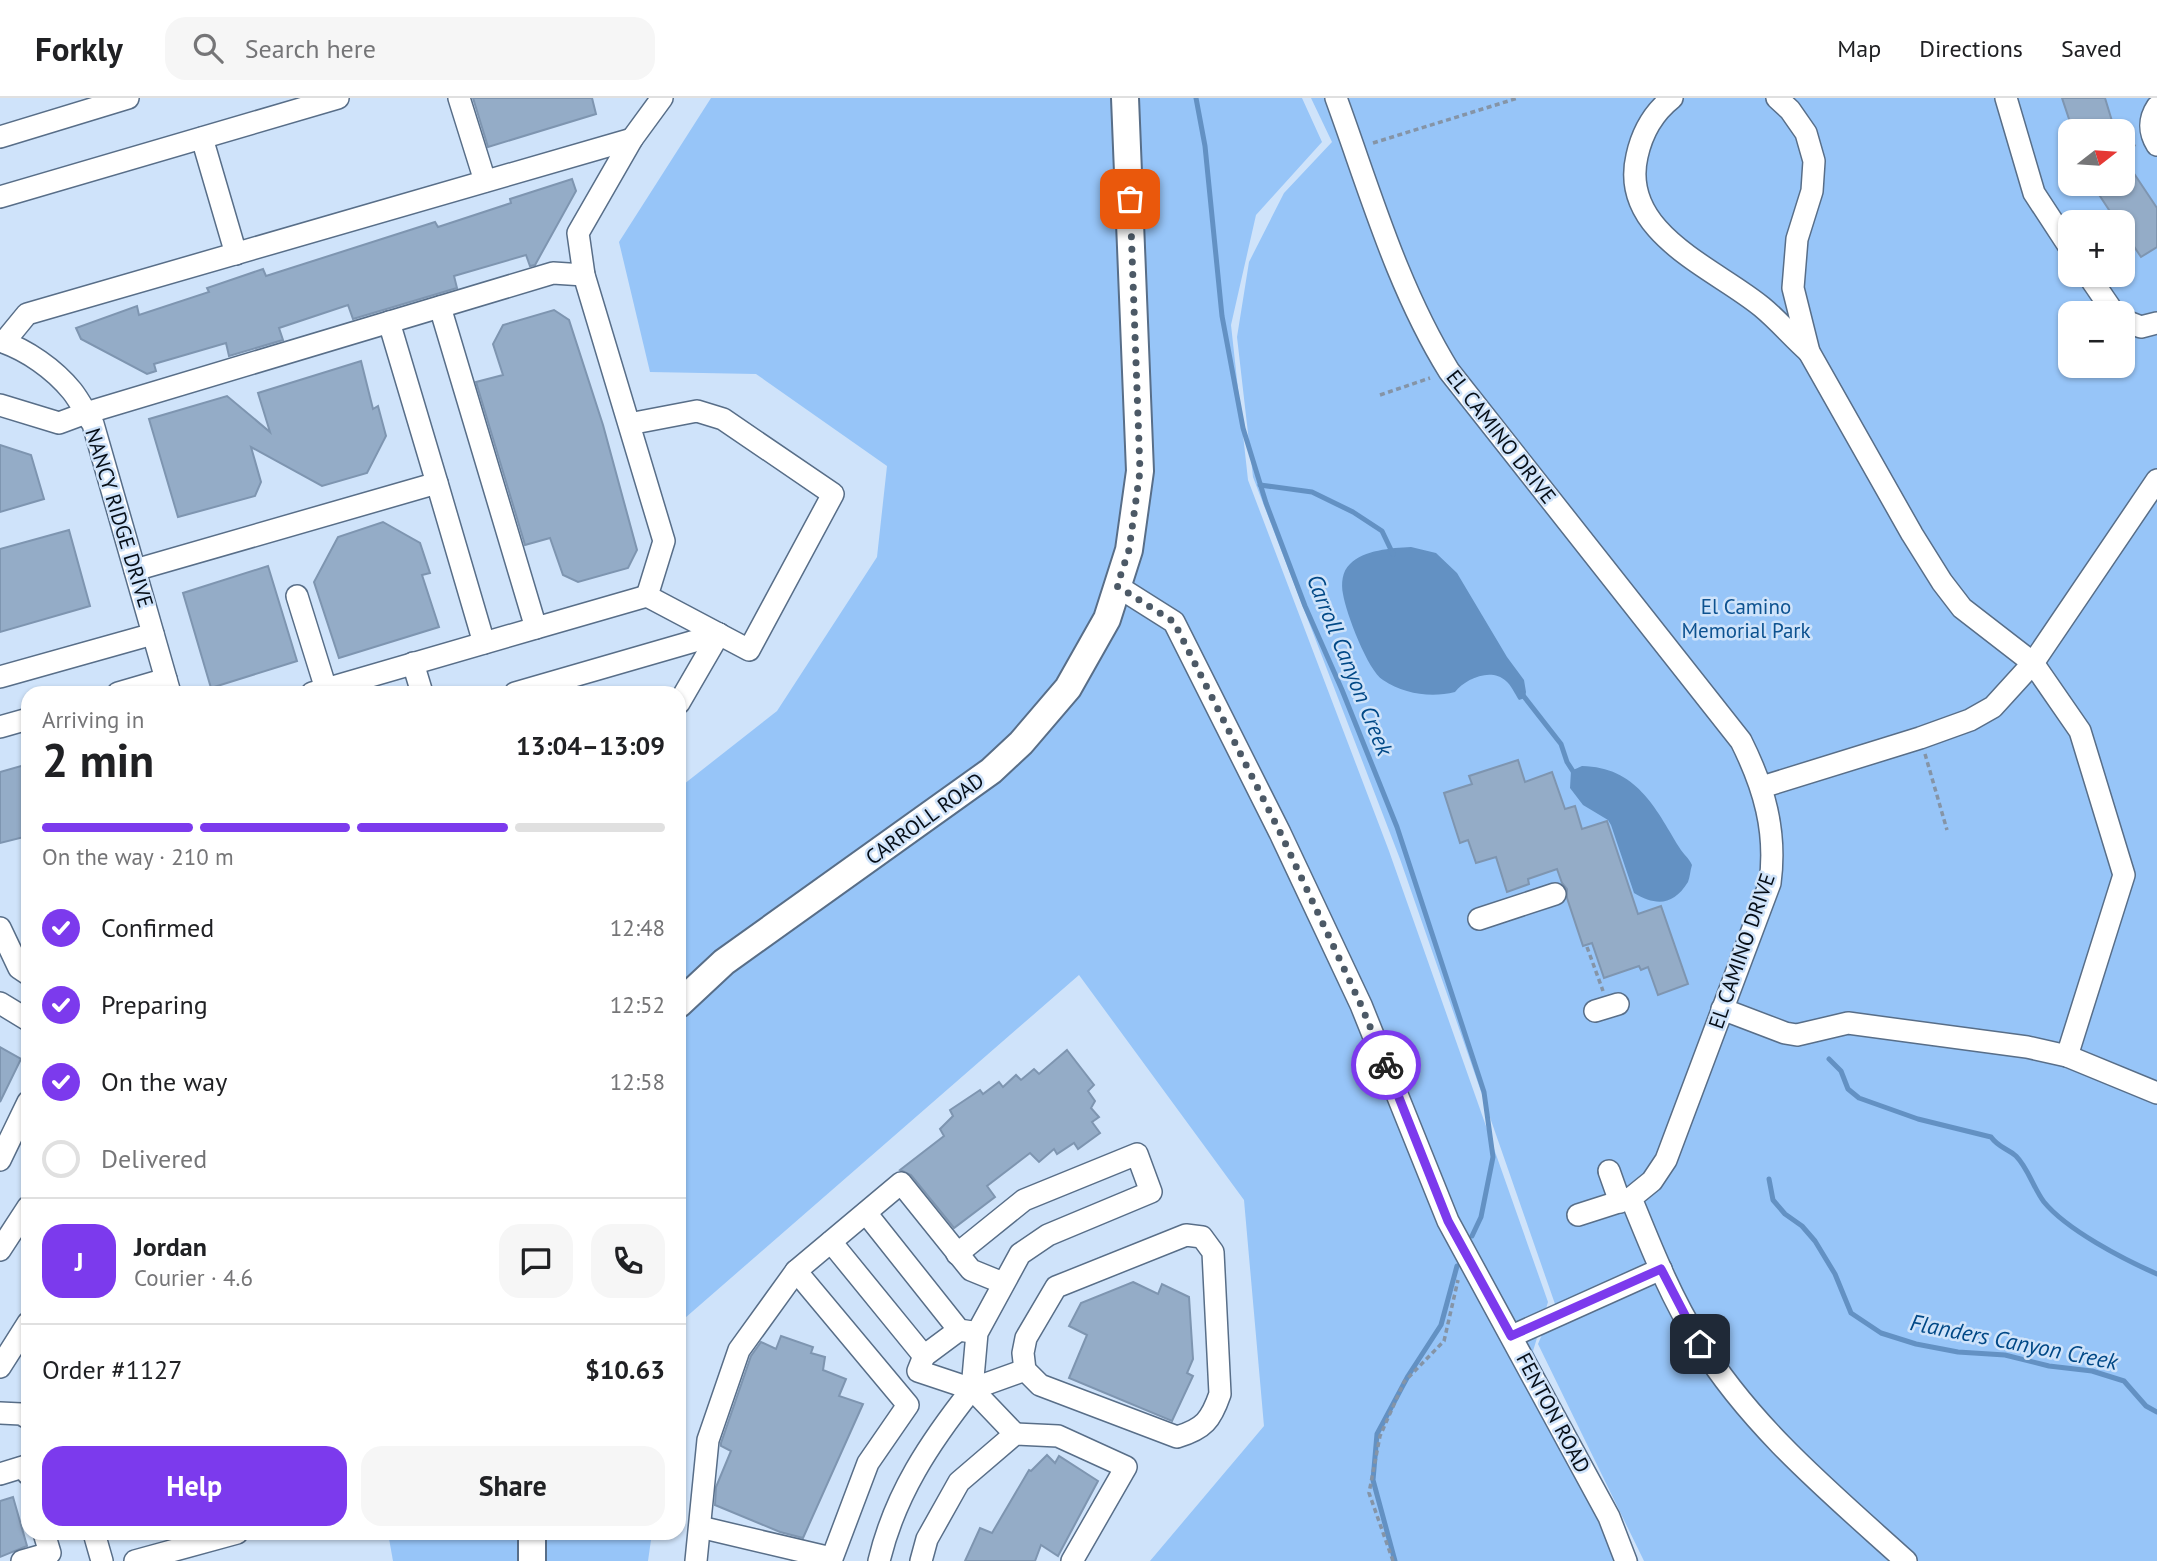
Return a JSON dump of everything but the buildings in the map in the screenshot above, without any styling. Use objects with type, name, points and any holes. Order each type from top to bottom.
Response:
[{"type":"main road","name":"CARROLL ROAD","points":[[686,997],[723,962],[991,771],[1021,743],[1074,677],[1107,619],[1127,592],[1129,550],[1140,471],[1125,98]]},
{"type":"main road","points":[[532,1540],[532,1561]]},
{"type":"street","points":[[0,137],[128,98]]},
{"type":"street","points":[[0,197],[338,98]]},
{"type":"street","points":[[458,98],[485,181]]},
{"type":"street","points":[[647,596],[664,541],[584,275],[578,233],[632,139],[662,98]]},
{"type":"street","name":"EL CAMINO DRIVE","points":[[1336,98],[1404,286],[1426,334],[1449,371],[1741,741],[1762,787],[1773,841],[1770,883],[1667,1160],[1649,1173],[1625,1200]]},
{"type":"street","points":[[1672,98],[1653,117],[1641,139],[1635,164],[1636,188],[1647,215],[1664,237],[1762,307],[1809,352]]},
{"type":"street","points":[[1777,98],[1790,110],[1806,133],[1814,162],[1812,191],[1797,239],[1793,288],[1809,352],[1942,582],[1962,608],[2034,663],[2080,731],[2124,875],[2067,1056]]},
{"type":"street","points":[[2006,98],[2034,193],[2058,229]]},
{"type":"street","points":[[2150,143],[2151,118],[2157,107]]},
{"type":"street","points":[[202,138],[236,254]]},
{"type":"street","points":[[2,341],[27,314],[632,139]]},
{"type":"street","points":[[0,405],[59,424],[86,413],[553,273],[584,275]]},
{"type":"street","points":[[440,307],[536,628]]},
{"type":"street","points":[[389,322],[484,643]]},
{"type":"street","points":[[2135,325],[2141,327],[2157,323]]},
{"type":"street","name":"NANCY RIDGE DRIVE","points":[[2,341],[45,365],[72,391],[93,425],[168,686]]},
{"type":"street","points":[[337,686],[647,596],[749,650],[833,494],[723,419],[697,411],[629,424]]},
{"type":"street","points":[[1762,787],[1920,738],[1970,720],[1993,707],[2034,663],[2157,480]]},
{"type":"street","points":[[135,570],[436,483]]},
{"type":"street","name":"FENTON ROAD","points":[[1127,592],[1174,622],[1225,721],[1361,1005],[1448,1221],[1609,1517],[1626,1561]]},
{"type":"street","points":[[298,596],[316,686]]},
{"type":"street","points":[[0,677],[153,634]]},
{"type":"street","points":[[539,686],[719,634]]},
{"type":"street","points":[[686,691],[719,634]]},
{"type":"street","points":[[414,663],[420,686]]},
{"type":"street","points":[[0,727],[21,721]]},
{"type":"street","points":[[1479,919],[1555,894]]},
{"type":"street","points":[[0,928],[21,969]]},
{"type":"street","points":[[0,1003],[21,1016]]},
{"type":"street","points":[[1723,1009],[1785,1033],[1808,1033],[1848,1023],[2027,1047],[2067,1056],[2157,1093]]},
{"type":"street","points":[[0,1160],[21,1116]]},
{"type":"street","points":[[894,1390],[921,1363],[968,1332],[1020,1254],[1048,1235],[1151,1192],[1136,1154],[1024,1200],[957,1254]]},
{"type":"street","points":[[1609,1171],[1700,1344],[1746,1407],[1790,1455],[1906,1561]]},
{"type":"street","points":[[696,1561],[708,1440],[739,1350],[796,1271],[901,1184],[971,1270],[1003,1283]]},
{"type":"street","points":[[1578,1216],[1625,1200]]},
{"type":"street","points":[[866,1213],[968,1332],[972,1389]]},
{"type":"street","points":[[0,1249],[21,1218]]},
{"type":"street","points":[[1186,1235],[1202,1237],[1213,1252],[1220,1394],[1213,1414],[1197,1431],[1177,1437],[1040,1385],[1025,1370],[1023,1353],[1026,1338],[1056,1287],[1186,1235]]},
{"type":"street","points":[[831,1242],[921,1363],[972,1389],[1015,1434]]},
{"type":"street","points":[[1511,1336],[1661,1269]]},
{"type":"street","points":[[699,1527],[831,1560],[868,1463],[908,1405],[796,1271]]},
{"type":"street","points":[[0,1367],[21,1334]]},
{"type":"street","points":[[878,1561],[885,1535],[913,1472],[972,1389],[1025,1370]]},
{"type":"street","points":[[0,1413],[21,1414]]},
{"type":"street","points":[[921,1561],[927,1539],[959,1482],[1015,1434],[1059,1436],[1126,1467],[1072,1561]]},
{"type":"street","points":[[0,1474],[21,1468]]},
{"type":"street","points":[[22,1561],[50,1553],[46,1540]]},
{"type":"street","points":[[96,1540],[102,1561]]},
{"type":"street","points":[[135,1561],[212,1540]]},
{"type":"path","points":[[1354,149],[1518,98]]},
{"type":"path","points":[[1380,396],[1449,371]]},
{"type":"path","points":[[1920,738],[1947,830]]},
{"type":"path","points":[[1587,947],[1607,1007]]},
{"type":"path","points":[[1393,1561],[1369,1493],[1380,1436],[1404,1382],[1444,1341],[1465,1251]]},
{"type":"green space","points":[[711,98],[1302,98],[1322,142],[1256,215],[1231,325],[1248,480],[1389,851],[1548,1302],[1533,1351],[1639,1561],[1150,1561],[1264,1426],[1244,1200],[1079,975],[686,1317],[686,782],[777,711],[877,557],[887,466],[756,374],[650,372],[619,242]]},
{"type":"green space","name":"El Camino Memorial Park","points":[[1311,98],[2157,98],[2157,1561],[1644,1561],[1538,1344],[1555,1304],[1400,859],[1253,477],[1237,337],[1249,262],[1284,193],[1332,142]]},
{"type":"green space","points":[[389,1540],[651,1540],[648,1561],[393,1561]]},
{"type":"shaded area","points":[[1411,547],[1436,553],[1457,573],[1507,657],[1524,680],[1525,698],[1519,700],[1508,683],[1493,675],[1479,676],[1455,692],[1437,695],[1400,689],[1377,674],[1358,641],[1348,614],[1342,590],[1344,574],[1356,559],[1370,553]]},
{"type":"shaded area","points":[[1582,766],[1617,773],[1642,792],[1652,804],[1692,865],[1688,882],[1676,896],[1657,902],[1634,893],[1608,820],[1583,805],[1570,788],[1571,771]]},
{"type":"waterway","name":"Carroll Canyon Creek","points":[[1196,98],[1205,146],[1222,316],[1243,428],[1266,503],[1305,606],[1397,827],[1484,1092],[1493,1157],[1481,1217],[1472,1236]]},
{"type":"waterway","name":"Flanders Canyon Creek","points":[[1260,485],[1312,492],[1353,512],[1382,531],[1393,554]]},
{"type":"waterway","name":"Flanders Canyon Creek","points":[[1522,694],[1561,744],[1567,762],[1576,776]]},
{"type":"waterway","name":"Flanders Canyon Creek","points":[[1829,1059],[1841,1071],[1848,1089],[1859,1098],[1918,1119],[1991,1137],[2016,1156],[2044,1202],[2054,1213],[2112,1252],[2157,1274]]},
{"type":"waterway","name":"Flanders Canyon Creek","points":[[1769,1179],[1773,1200],[1815,1241],[1835,1274],[1851,1313],[1881,1333],[1916,1344],[1958,1352],[2005,1355],[2049,1366],[2092,1371],[2124,1381],[2146,1406],[2157,1412]]},
{"type":"waterway","name":"Carroll Canyon Creek","points":[[1395,1561],[1373,1480],[1377,1434],[1408,1376],[1441,1325],[1457,1266]]},
{"type":"way so far","points":[[1130,199],[1140,471],[1129,550],[1117,586],[1174,622],[1280,832],[1386,1065]]},
{"type":"route","points":[[1386,1065],[1448,1221],[1511,1336],[1661,1269],[1683,1316],[1700,1344]]}]
